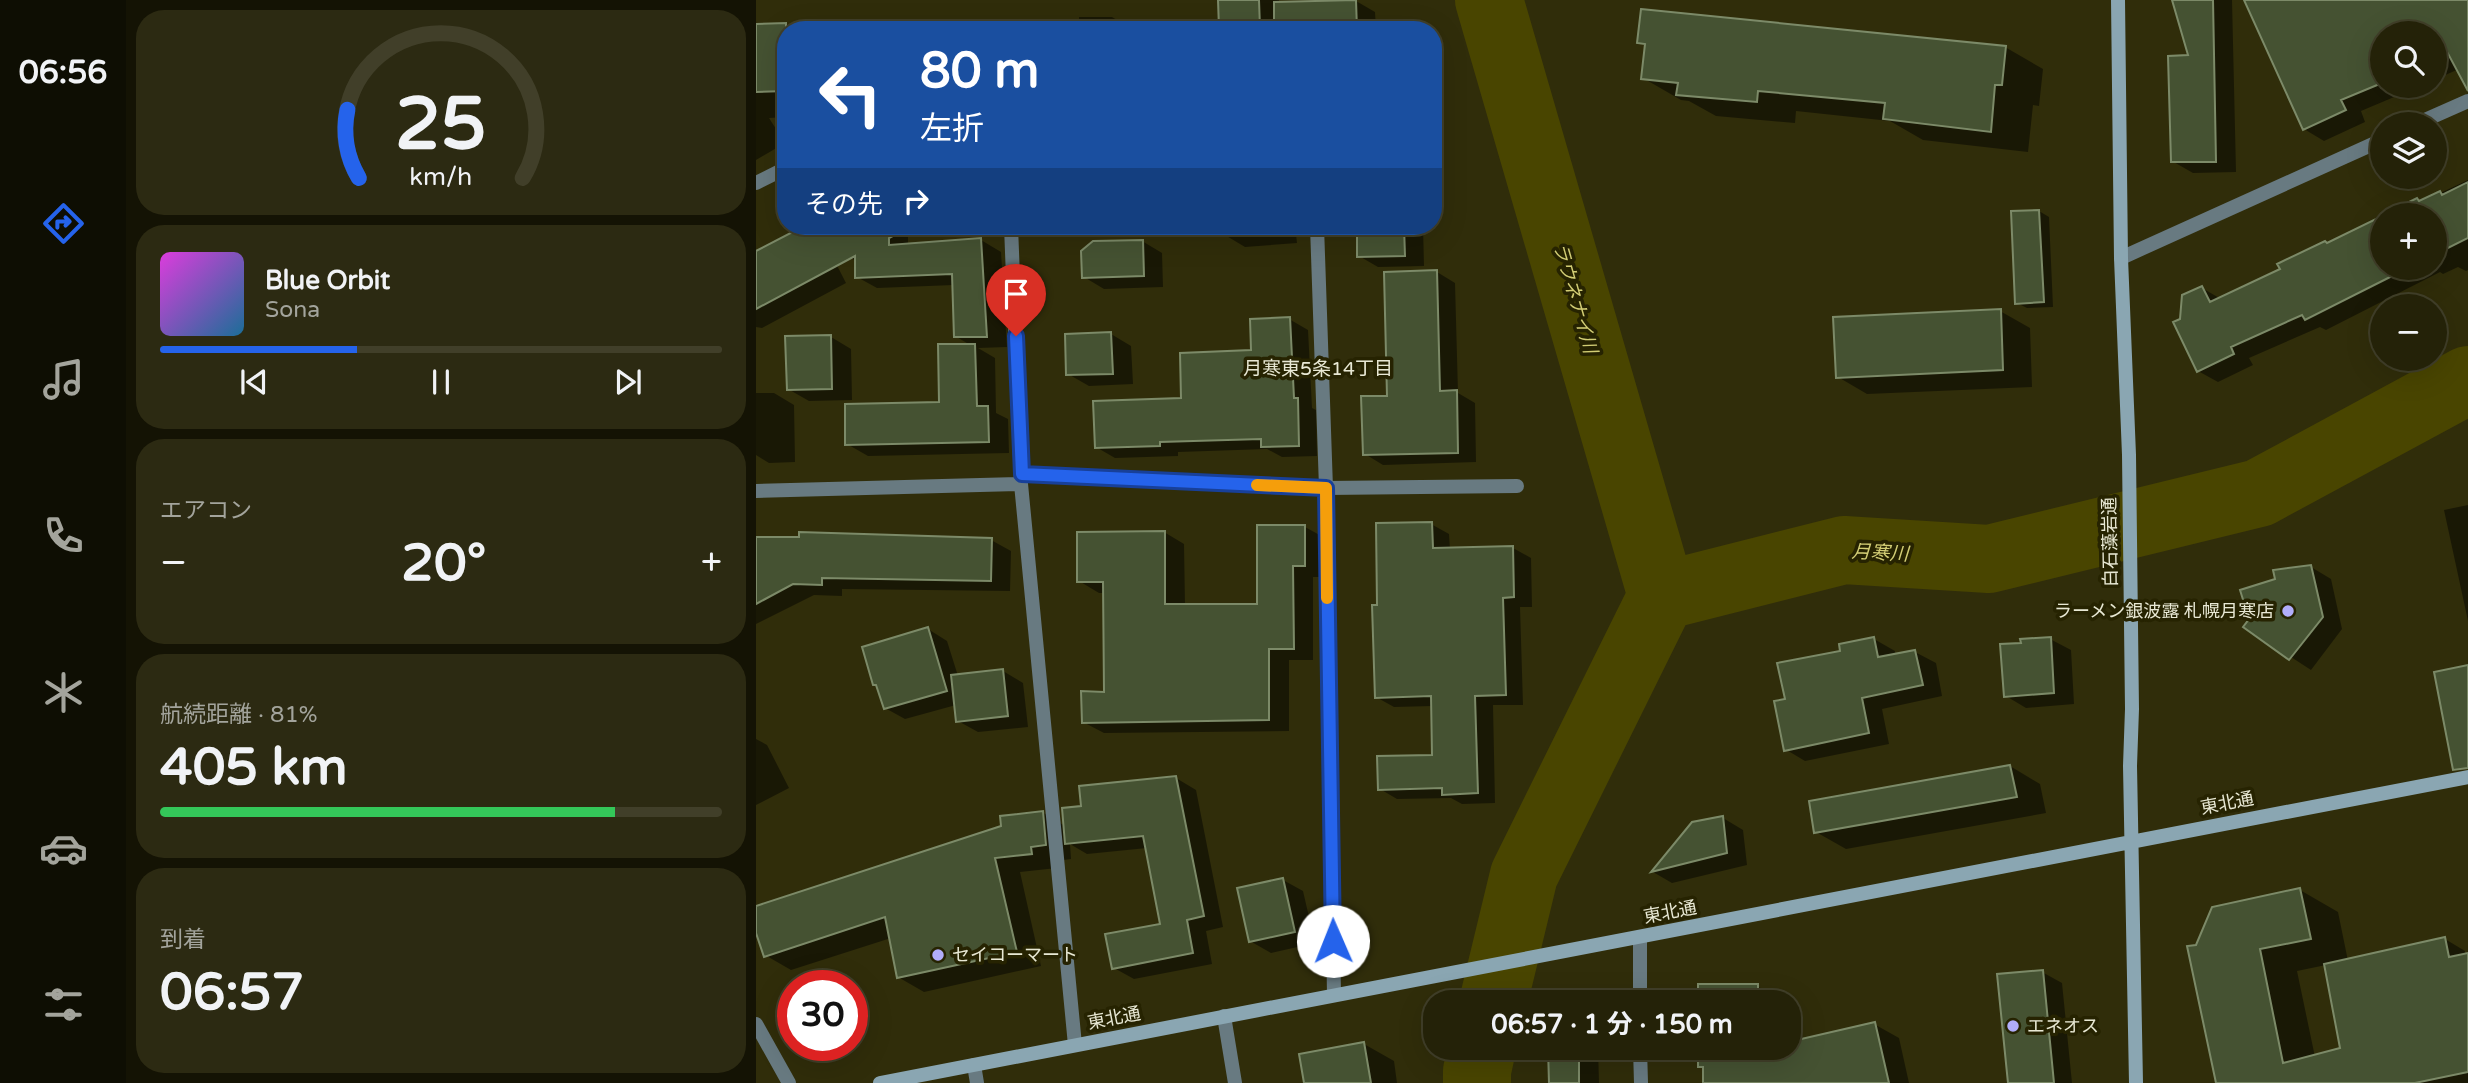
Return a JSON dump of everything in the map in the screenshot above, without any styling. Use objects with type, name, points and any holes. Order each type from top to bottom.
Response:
[{"type":"street","name":"白石藻岩通","points":[[2118,0],[2121,258],[2129,455],[2132,709],[2130,766],[2136,1083]]},
{"type":"street","points":[[2443,112],[2468,101]]},
{"type":"street","points":[[2121,258],[2370,145]]},
{"type":"street","points":[[756,183],[777,172]]},
{"type":"street","points":[[1011,235],[1021,479],[1075,1045]]},
{"type":"street","points":[[1317,235],[1326,488],[1334,995]]},
{"type":"street","points":[[756,491],[1021,479],[1326,488],[1517,486]]},
{"type":"street","name":"東北通","points":[[880,1083],[2468,777]]},
{"type":"street","points":[[1640,937],[1640,990]]},
{"type":"street","points":[[1224,1016],[1235,1083]]},
{"type":"street","points":[[756,1024],[789,1083]]},
{"type":"street","points":[[1640,1060],[1641,1083]]},
{"type":"street","points":[[974,1065],[977,1083]]},
{"type":"building","points":[[1218,0],[1259,0],[1260,21],[1219,21]]},
{"type":"building","points":[[1356,0],[1357,21],[1274,21],[1274,2]]},
{"type":"building","points":[[2172,0],[2213,0],[2216,162],[2171,162],[2168,56],[2188,55]]},
{"type":"building","points":[[2244,0],[2468,0],[2468,91],[2447,52],[2447,21],[2370,21],[2370,88],[2341,100],[2346,110],[2303,130]]},
{"type":"building","points":[[1641,9],[2006,46],[2002,85],[1995,85],[1991,132],[1883,119],[1885,103],[1758,91],[1757,102],[1676,95],[1678,83],[1641,79],[1645,44],[1637,43]]},
{"type":"building","points":[[777,23],[777,91],[756,92],[756,24]]},
{"type":"building","points":[[2468,182],[2468,238],[2447,248],[2447,203],[2407,203],[2417,198],[2419,201],[2440,191],[2442,195]]},
{"type":"building","points":[[2039,210],[2044,302],[2015,304],[2011,211]]},
{"type":"building","points":[[2370,222],[2370,280],[2384,280],[2305,320],[2302,315],[2231,347],[2234,354],[2197,372],[2173,322],[2180,319],[2182,295],[2202,286],[2210,302],[2280,269],[2277,264],[2325,241],[2327,243]]},
{"type":"building","points":[[787,235],[894,235],[889,238],[889,245],[981,238],[987,337],[954,337],[952,274],[855,278],[855,256],[756,309],[756,251]]},
{"type":"building","points":[[1357,235],[1404,235],[1405,256],[1357,257]]},
{"type":"building","points":[[1143,240],[1144,276],[1082,278],[1081,251],[1093,241]]},
{"type":"building","points":[[1437,270],[1440,391],[1457,390],[1458,453],[1363,455],[1361,396],[1387,396],[1384,272]]},
{"type":"building","points":[[2001,309],[2003,370],[1836,378],[1833,317]]},
{"type":"building","points":[[1290,317],[1294,398],[1298,398],[1299,446],[1261,447],[1261,439],[1160,442],[1160,446],[1095,448],[1093,401],[1181,398],[1180,353],[1251,350],[1250,319]]},
{"type":"building","points":[[1111,332],[1113,374],[1066,375],[1065,334]]},
{"type":"building","points":[[831,335],[832,389],[787,390],[785,336]]},
{"type":"building","points":[[938,344],[975,344],[977,406],[988,406],[989,442],[845,445],[845,404],[939,402]]},
{"type":"building","points":[[1432,522],[1433,548],[1513,546],[1514,597],[1503,598],[1506,695],[1475,696],[1478,793],[1442,795],[1442,788],[1378,790],[1377,756],[1432,755],[1431,696],[1375,698],[1372,605],[1377,605],[1376,523]]},
{"type":"building","points":[[1257,525],[1305,525],[1305,566],[1293,566],[1294,649],[1269,649],[1269,720],[1082,723],[1081,691],[1104,692],[1103,582],[1077,582],[1077,532],[1165,531],[1165,604],[1257,604]]},
{"type":"building","points":[[799,532],[992,538],[991,581],[822,578],[822,585],[793,584],[756,604],[756,537],[799,537]]},
{"type":"building","name":"ラーメン銀波露 札幌月寒店","points":[[2311,565],[2323,617],[2289,660],[2243,627],[2249,619],[2240,590],[2275,579],[2273,570]]},
{"type":"building","points":[[928,627],[947,691],[884,709],[876,685],[873,685],[862,647]]},
{"type":"building","points":[[1874,637],[1878,657],[1915,650],[1923,685],[1862,698],[1869,733],[1784,751],[1774,701],[1785,699],[1777,663],[1840,651],[1839,644]]},
{"type":"building","points":[[2051,637],[2054,693],[2004,697],[2000,644],[2021,643],[2020,639]]},
{"type":"building","points":[[2468,665],[2468,768],[2453,770],[2434,672]]},
{"type":"building","points":[[1003,669],[1008,716],[956,722],[951,675]]},
{"type":"building","points":[[2010,765],[2017,797],[1814,833],[1809,801]]},
{"type":"building","points":[[1176,776],[1204,916],[1187,920],[1193,953],[1112,969],[1105,934],[1160,924],[1143,836],[1065,844],[1062,808],[1081,806],[1079,786]]},
{"type":"building","points":[[1043,811],[1046,845],[1031,847],[1032,854],[995,858],[1017,952],[897,978],[885,917],[764,957],[756,933],[756,906],[1001,826],[1000,816]]},
{"type":"building","points":[[1723,816],[1727,853],[1651,872],[1692,822]]},
{"type":"building","points":[[1283,878],[1295,932],[1249,942],[1237,888]]},
{"type":"building","points":[[2300,888],[2311,939],[2260,949],[2283,1063],[2340,1048],[2324,964],[2445,937],[2449,957],[2468,953],[2468,1072],[2415,1083],[2216,1083],[2187,946],[2196,945],[2212,907]]},
{"type":"building","points":[[2043,970],[2054,1083],[2008,1083],[1997,974]]},
{"type":"building","points":[[1698,984],[1758,984],[1758,990],[1698,990]]},
{"type":"building","points":[[1875,1022],[1889,1083],[1703,1083],[1703,1067],[1698,1067],[1698,1060],[1801,1060],[1801,1039]]},
{"type":"building","points":[[1364,1042],[1371,1083],[1304,1083],[1299,1054]]},
{"type":"building","points":[[1548,1060],[1579,1060],[1579,1083],[1549,1083]]},
{"type":"waterway","name":"ラウネナイ川","points":[[1489,0],[1662,596]]},
{"type":"waterway","name":"月寒川","points":[[1496,990],[1524,875],[1662,596],[1844,550],[1989,559],[2259,493],[2468,380]]},
{"type":"waterway","name":"月寒川","points":[[1477,1083],[1479,1060]]},
{"type":"slow traffic","points":[[1257,485],[1326,488],[1327,598]]},
{"type":"place","name":"ラーメン銀波露 札幌月寒店","points":[[2288,611]]},
{"type":"place","name":"セイコーマート","points":[[938,955]]},
{"type":"place","name":"エネオス","points":[[2013,1026]]},
{"type":"district","name":"月寒東5条14丁目","points":[[1318,369]]},
{"type":"route","points":[[1016,336],[1022,474],[1326,488],[1333,941]]}]
